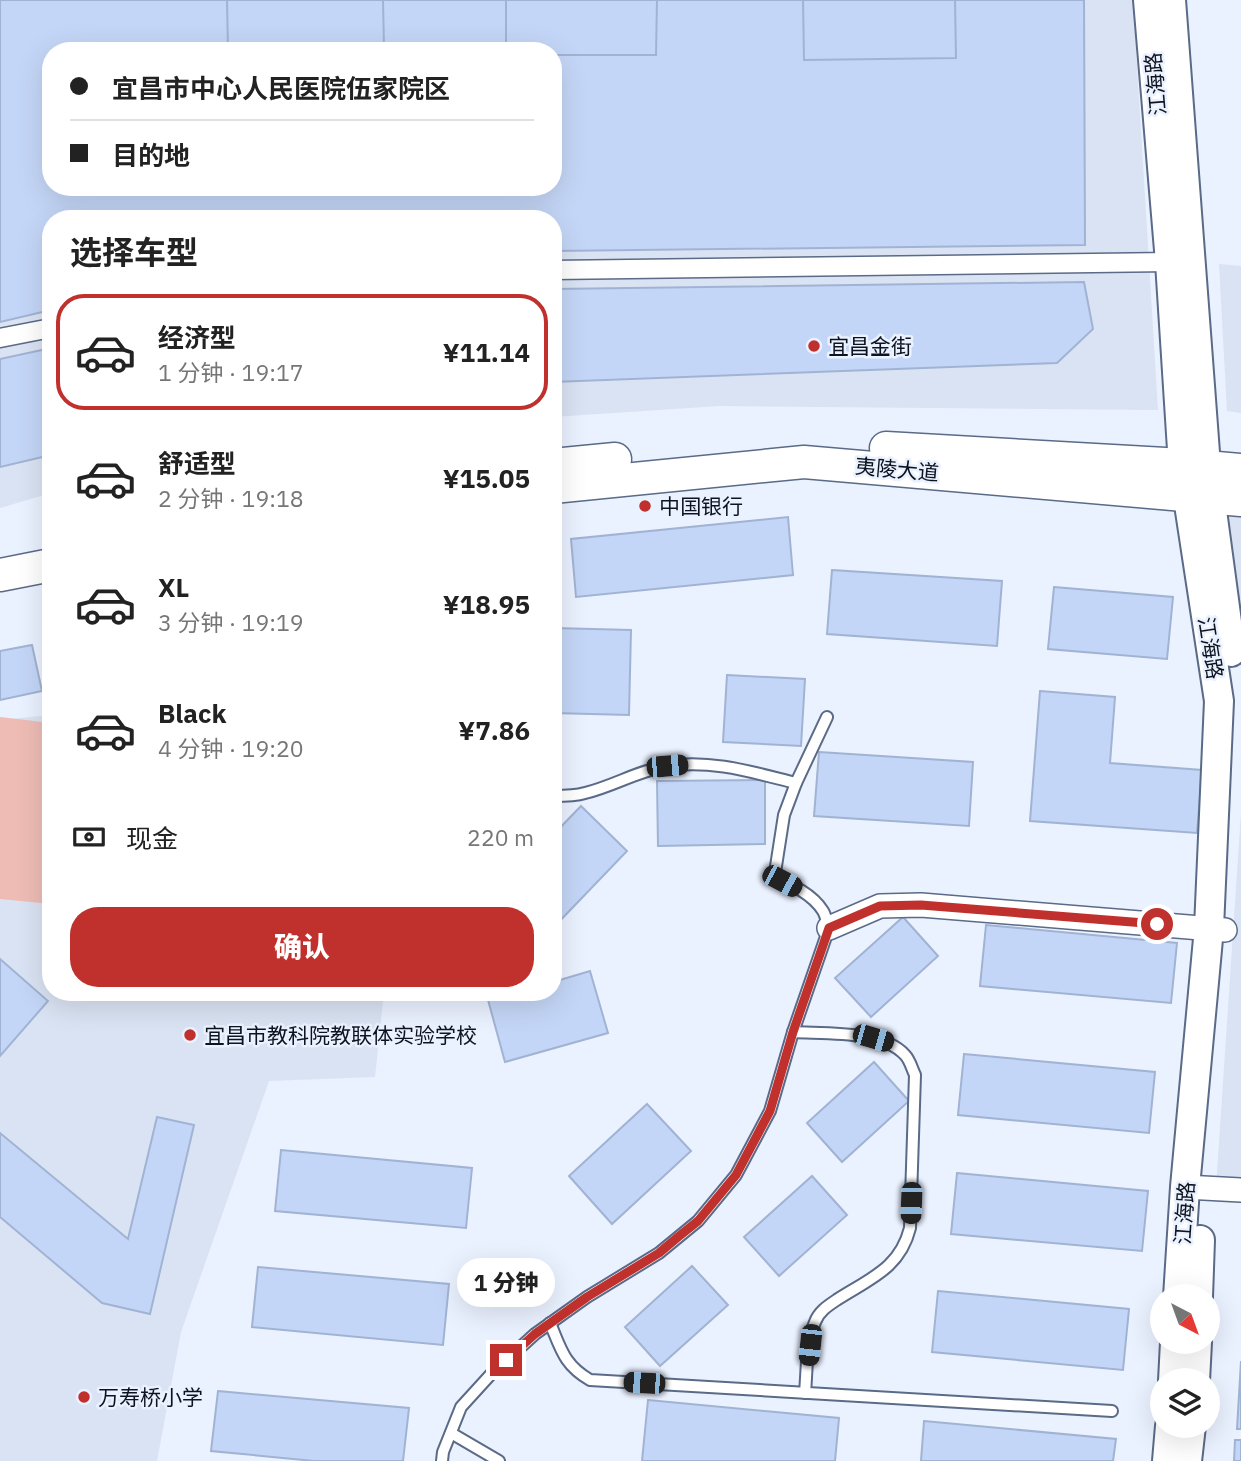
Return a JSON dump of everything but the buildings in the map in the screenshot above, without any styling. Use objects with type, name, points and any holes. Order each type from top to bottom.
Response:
[{"type":"main road","name":"夷陵大道","points":[[562,464],[803,443],[1196,480],[1241,500]]},
{"type":"main road","name":"夷陵大道","points":[[562,486],[804,462],[1196,480],[1241,470]]},
{"type":"main road","points":[[0,555],[42,546]]},
{"type":"main road","points":[[0,575],[42,567]]},
{"type":"street","name":"江海路","points":[[1148,0],[1170,262],[1219,701],[1217,929],[1193,1188],[1180,1284]]},
{"type":"street","name":"江海路","points":[[1171,0],[1196,480]]},
{"type":"street","points":[[562,270],[1170,262]]},
{"type":"street","points":[[0,338],[42,330]]},
{"type":"street","points":[[829,928],[880,906],[921,905],[1217,929]]},
{"type":"street","name":"江海路","points":[[1193,1188],[1197,1284]]},
{"type":"street","points":[[1193,1188],[1241,1191]]},
{"type":"street","points":[[1167,1461],[1169,1438]]},
{"type":"street","points":[[1187,1461],[1190,1438]]},
{"type":"lane","points":[[442,1461],[461,1407],[492,1373],[535,1334],[587,1297],[659,1253],[698,1221],[736,1175],[770,1111],[793,1032],[829,928],[823,911],[807,894],[774,879],[784,815],[827,718]]},
{"type":"lane","points":[[562,795],[583,794],[642,772],[692,763],[737,769],[796,783]]},
{"type":"lane","points":[[793,1032],[873,1038],[889,1042],[906,1056],[915,1075],[910,1228],[906,1241],[897,1259],[826,1307],[816,1320],[810,1345],[805,1392]]},
{"type":"lane","points":[[550,1323],[569,1363],[575,1371],[590,1380],[1112,1411]]},
{"type":"lane","points":[[451,1433],[499,1461]]},
{"type":"shaded area","points":[[0,0],[1133,0],[1158,410],[719,406],[562,416],[562,210],[42,210],[42,496],[0,508]]},
{"type":"shaded area","points":[[1219,264],[1241,266],[1241,413],[1227,411]]},
{"type":"shaded area","points":[[1220,512],[1241,514],[1241,667]]},
{"type":"shaded area","name":"宜昌市教科院教联体实验学校","points":[[42,716],[42,1001],[383,1001],[375,1077],[269,1081],[181,1332],[157,1461],[0,1461],[0,720]]},
{"type":"shaded area","points":[[0,717],[42,722],[42,903],[0,899]]},
{"type":"shaded area","points":[[1241,813],[1241,1203],[1215,1202]]},
{"type":"place","name":"宜昌金街","points":[[814,346]]},
{"type":"place","name":"中国银行","points":[[645,506]]},
{"type":"place","name":"宜昌市教科院教联体实验学校","points":[[190,1035]]},
{"type":"place","name":"万寿桥小学","points":[[84,1397]]},
{"type":"route","points":[[506,1360],[535,1334],[587,1297],[659,1253],[698,1221],[736,1175],[770,1111],[793,1032],[829,928],[880,906],[921,905],[1157,924]]}]
